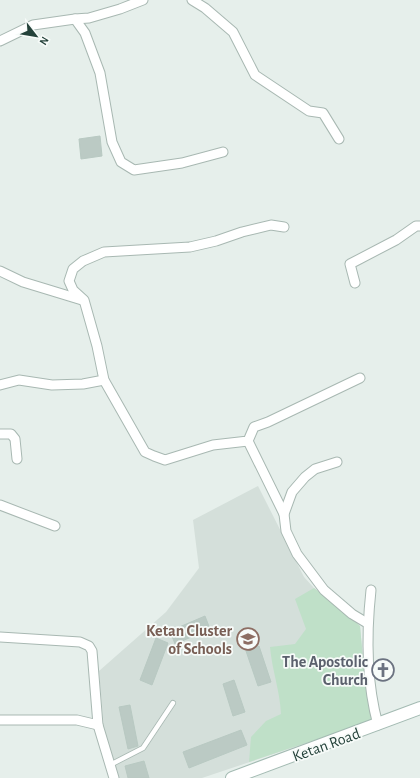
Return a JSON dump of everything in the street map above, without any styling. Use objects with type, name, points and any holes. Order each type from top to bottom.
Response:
[{"type":"street","points":[[0,41],[33,25],[89,18],[120,9],[143,0]]},
{"type":"street","points":[[192,0],[205,8],[233,32],[255,75],[309,111],[324,113],[339,139]]},
{"type":"street","points":[[75,19],[85,33],[100,73],[112,142],[121,162],[134,170],[182,163],[223,152]]},
{"type":"street","points":[[248,441],[213,445],[165,460],[146,452],[104,380],[97,346],[84,300],[73,290],[69,281],[73,269],[83,261],[104,252],[190,247],[271,225],[284,227]]},
{"type":"street","points":[[355,283],[350,264],[396,240],[416,226],[420,226]]},
{"type":"street","points":[[0,271],[23,282],[84,300]]},
{"type":"street","points":[[360,378],[268,422],[254,427],[248,441],[284,514],[286,531],[297,554],[324,590],[352,614],[367,623]]},
{"type":"street","points":[[0,385],[19,380],[52,385],[83,384],[104,380]]},
{"type":"street","points":[[0,434],[11,434],[16,439],[17,459]]},
{"type":"street","points":[[284,514],[292,492],[305,477],[315,469],[337,462]]},
{"type":"street","points":[[0,505],[55,526]]},
{"type":"street","points":[[371,590],[367,623],[367,651],[374,711],[378,725]]},
{"type":"street","points":[[0,637],[80,642],[89,646],[92,651],[98,725],[114,778]]},
{"type":"street","name":"Ketan Road","points":[[232,778],[378,725],[420,708]]},
{"type":"street","points":[[0,720],[77,720],[98,725]]},
{"type":"lane","points":[[110,765],[143,748],[173,703]]},
{"type":"shaded area","name":"Ketan Cluster of Schools","points":[[258,486],[304,577],[314,588],[337,605],[360,626],[365,681],[372,721],[202,778],[119,778],[104,729],[99,671],[166,612],[199,568],[193,520]]},
{"type":"green space","points":[[314,588],[337,605],[360,626],[365,681],[372,721],[249,762],[251,737],[266,721],[281,714],[270,647],[295,644],[306,629],[295,599]]},
{"type":"building","points":[[100,136],[102,156],[81,159],[79,139]]},
{"type":"building","points":[[205,616],[210,629],[175,644],[170,631]]},
{"type":"building","points":[[156,638],[168,643],[152,685],[140,680]]},
{"type":"building","points":[[259,646],[271,682],[258,686],[246,651]]},
{"type":"building","points":[[234,680],[245,712],[233,716],[223,684]]},
{"type":"building","points":[[130,705],[138,746],[128,749],[119,707]]},
{"type":"building","points":[[241,730],[247,745],[189,768],[183,752]]},
{"type":"building","points":[[144,761],[149,778],[128,778],[125,766]]},
{"type":"place","name":"Ketan Cluster of Schools","points":[[248,639]]},
{"type":"place","name":"The Apostolic Church","points":[[383,670]]}]
